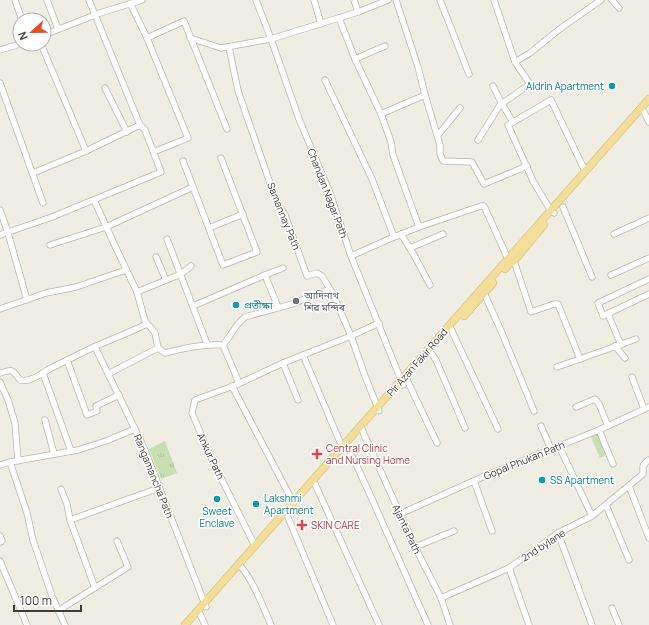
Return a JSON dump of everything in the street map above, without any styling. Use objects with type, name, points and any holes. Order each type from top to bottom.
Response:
[{"type":"main road","name":"Pir Azan Fakir Road","points":[[552,212],[645,109],[649,99]]},
{"type":"main road","name":"Pir Azan Fakir Road","points":[[404,382],[482,291],[510,263],[586,171],[645,109]]},
{"type":"main road","name":"Pir Azan Fakir Road","points":[[185,625],[315,484],[347,448],[378,409],[431,353],[450,327]]},
{"type":"main road","name":"Pir Azan Fakir Road","points":[[240,566],[255,546],[293,502],[362,429]]},
{"type":"main road","name":"Pir Azan Fakir Road","points":[[190,625],[200,614],[205,605]]},
{"type":"street","points":[[15,0],[19,12]]},
{"type":"street","points":[[47,0],[58,29]]},
{"type":"street","points":[[0,235],[52,217],[161,172],[145,130],[140,126],[89,0]]},
{"type":"street","points":[[52,32],[95,15],[142,0]]},
{"type":"street","name":"Chandan Nagar Path","points":[[256,0],[299,119],[330,193],[352,256],[379,323],[404,382],[437,443]]},
{"type":"street","points":[[314,0],[321,24]]},
{"type":"street","points":[[354,0],[358,12]]},
{"type":"street","points":[[190,38],[221,48],[271,39],[358,12],[388,0]]},
{"type":"street","points":[[396,0],[438,135],[440,154],[443,161],[472,162],[484,184],[527,166]]},
{"type":"street","points":[[440,0],[469,74]]},
{"type":"street","points":[[478,140],[500,105],[530,84],[515,62],[494,0]]},
{"type":"street","points":[[515,62],[530,53],[561,28],[601,0]]},
{"type":"street","points":[[612,0],[619,8]]},
{"type":"street","points":[[133,2],[188,138],[156,151]]},
{"type":"street","points":[[339,18],[355,59],[381,114],[391,142],[393,155],[419,227]]},
{"type":"street","points":[[147,38],[184,21],[228,129]]},
{"type":"street","points":[[0,50],[12,46]]},
{"type":"street","points":[[355,59],[385,46]]},
{"type":"street","name":"Samannay Path","points":[[229,47],[238,91],[270,183],[278,204],[285,215],[307,276],[317,273],[322,276],[330,289],[351,336],[364,376],[378,409]]},
{"type":"street","points":[[44,52],[86,151]]},
{"type":"street","points":[[325,80],[372,179],[394,237]]},
{"type":"street","points":[[0,83],[43,203]]},
{"type":"street","points":[[493,86],[513,122]]},
{"type":"street","points":[[105,88],[127,132]]},
{"type":"street","points":[[381,114],[425,95]]},
{"type":"street","points":[[552,212],[533,181],[508,125],[551,100],[586,171]]},
{"type":"street","points":[[438,135],[460,108]]},
{"type":"street","points":[[645,109],[649,122]]},
{"type":"street","points":[[33,173],[140,126]]},
{"type":"street","points":[[183,161],[224,265],[257,252],[221,158]]},
{"type":"street","points":[[50,245],[106,227],[193,187]]},
{"type":"street","points":[[94,200],[137,292],[144,321],[155,333],[158,348],[165,354],[207,344],[223,345]]},
{"type":"street","points":[[352,256],[419,227],[484,206],[511,260],[531,312],[558,304],[580,359]]},
{"type":"street","points":[[563,207],[592,277]]},
{"type":"street","points":[[0,210],[27,300]]},
{"type":"street","points":[[209,228],[243,214]]},
{"type":"street","points":[[614,234],[649,218]]},
{"type":"street","points":[[401,234],[430,285]]},
{"type":"street","points":[[410,248],[443,234]]},
{"type":"street","points":[[167,239],[207,344]]},
{"type":"street","points":[[156,257],[166,280]]},
{"type":"street","points":[[611,274],[649,258]]},
{"type":"street","points":[[137,292],[181,274],[191,266]]},
{"type":"street","points":[[193,306],[283,268]]},
{"type":"street","points":[[0,309],[46,293],[76,287],[126,270]]},
{"type":"street","points":[[265,275],[278,307]]},
{"type":"street","points":[[649,279],[598,303],[603,316],[649,294]]},
{"type":"street","points":[[223,345],[245,317],[292,304],[330,289]]},
{"type":"street","points":[[482,291],[502,331],[534,411]]},
{"type":"street","points":[[608,314],[621,345]]},
{"type":"street","points":[[293,502],[232,386],[379,323]]},
{"type":"street","points":[[0,373],[10,370],[13,371],[20,380],[24,381],[147,324]]},
{"type":"street","points":[[450,327],[498,429]]},
{"type":"street","points":[[557,367],[636,339]]},
{"type":"street","points":[[223,345],[239,383]]},
{"type":"street","points":[[615,346],[625,358]]},
{"type":"street","name":"Rangamancha Path","points":[[95,347],[135,429],[205,605]]},
{"type":"street","points":[[108,374],[158,348]]},
{"type":"street","points":[[431,353],[436,360],[466,428]]},
{"type":"street","points":[[303,355],[340,442]]},
{"type":"street","points":[[67,360],[87,415],[97,411],[96,406],[119,396]]},
{"type":"street","points":[[283,363],[298,400]]},
{"type":"street","points":[[43,373],[71,451]]},
{"type":"street","points":[[632,377],[647,408]]},
{"type":"street","points":[[0,382],[8,400],[15,423],[18,461]]},
{"type":"street","name":"Ankur Path","points":[[232,386],[195,400],[192,413],[212,460],[255,546]]},
{"type":"street","points":[[576,407],[595,399],[599,404],[608,426]]},
{"type":"street","name":"Gopal Phukan Path","points":[[400,514],[474,481],[599,430],[647,408]]},
{"type":"street","points":[[45,420],[54,454]]},
{"type":"street","points":[[541,426],[551,449]]},
{"type":"street","points":[[0,465],[71,451],[106,441],[135,429]]},
{"type":"street","name":"Ajanta Path","points":[[362,429],[415,547],[441,598],[450,625]]},
{"type":"street","points":[[599,430],[613,464]]},
{"type":"street","points":[[559,446],[592,516]]},
{"type":"street","points":[[347,448],[356,464],[428,625]]},
{"type":"street","name":"2nd bylane","points":[[441,598],[509,568],[558,533],[592,516],[643,474],[643,466],[649,460]]},
{"type":"street","points":[[10,462],[27,513],[33,540],[52,596],[65,625]]},
{"type":"street","points":[[474,481],[492,531]]},
{"type":"street","points":[[315,484],[379,625]]},
{"type":"street","points":[[629,486],[649,538]]},
{"type":"street","points":[[70,520],[159,488]]},
{"type":"street","points":[[61,489],[67,504],[70,520],[95,588]]},
{"type":"street","points":[[606,505],[629,560]]},
{"type":"street","points":[[287,515],[333,625]]},
{"type":"street","points":[[415,547],[454,531]]},
{"type":"street","points":[[558,533],[592,625]]},
{"type":"street","points":[[0,536],[2,542],[0,542]]},
{"type":"street","points":[[59,612],[64,607],[128,567],[117,541]]},
{"type":"street","points":[[0,561],[27,625]]},
{"type":"street","points":[[240,566],[251,582],[271,625]]},
{"type":"street","points":[[509,568],[529,625]]},
{"type":"street","points":[[612,608],[620,625]]},
{"type":"street","points":[[200,614],[204,625]]},
{"type":"green space","points":[[598,431],[608,454],[600,458],[590,435]]},
{"type":"green space","points":[[165,441],[177,473],[161,479],[149,449]]},
{"type":"place","name":"Aldrin Apartment","points":[[612,86]]},
{"type":"place","name":"আদিনাথ শিৱ মন্দিৰ","points":[[296,301]]},
{"type":"place","name":"প্রতীক্ষা","points":[[236,305]]},
{"type":"place","name":"Central Clinic and Nursing Home","points":[[317,454]]},
{"type":"place","name":"SS Apartment","points":[[542,480]]},
{"type":"place","name":"Sweet Enclave","points":[[217,499]]},
{"type":"place","name":"Lakshmi Apartment","points":[[256,504]]},
{"type":"place","name":"SKIN CARE","points":[[302,525]]}]
